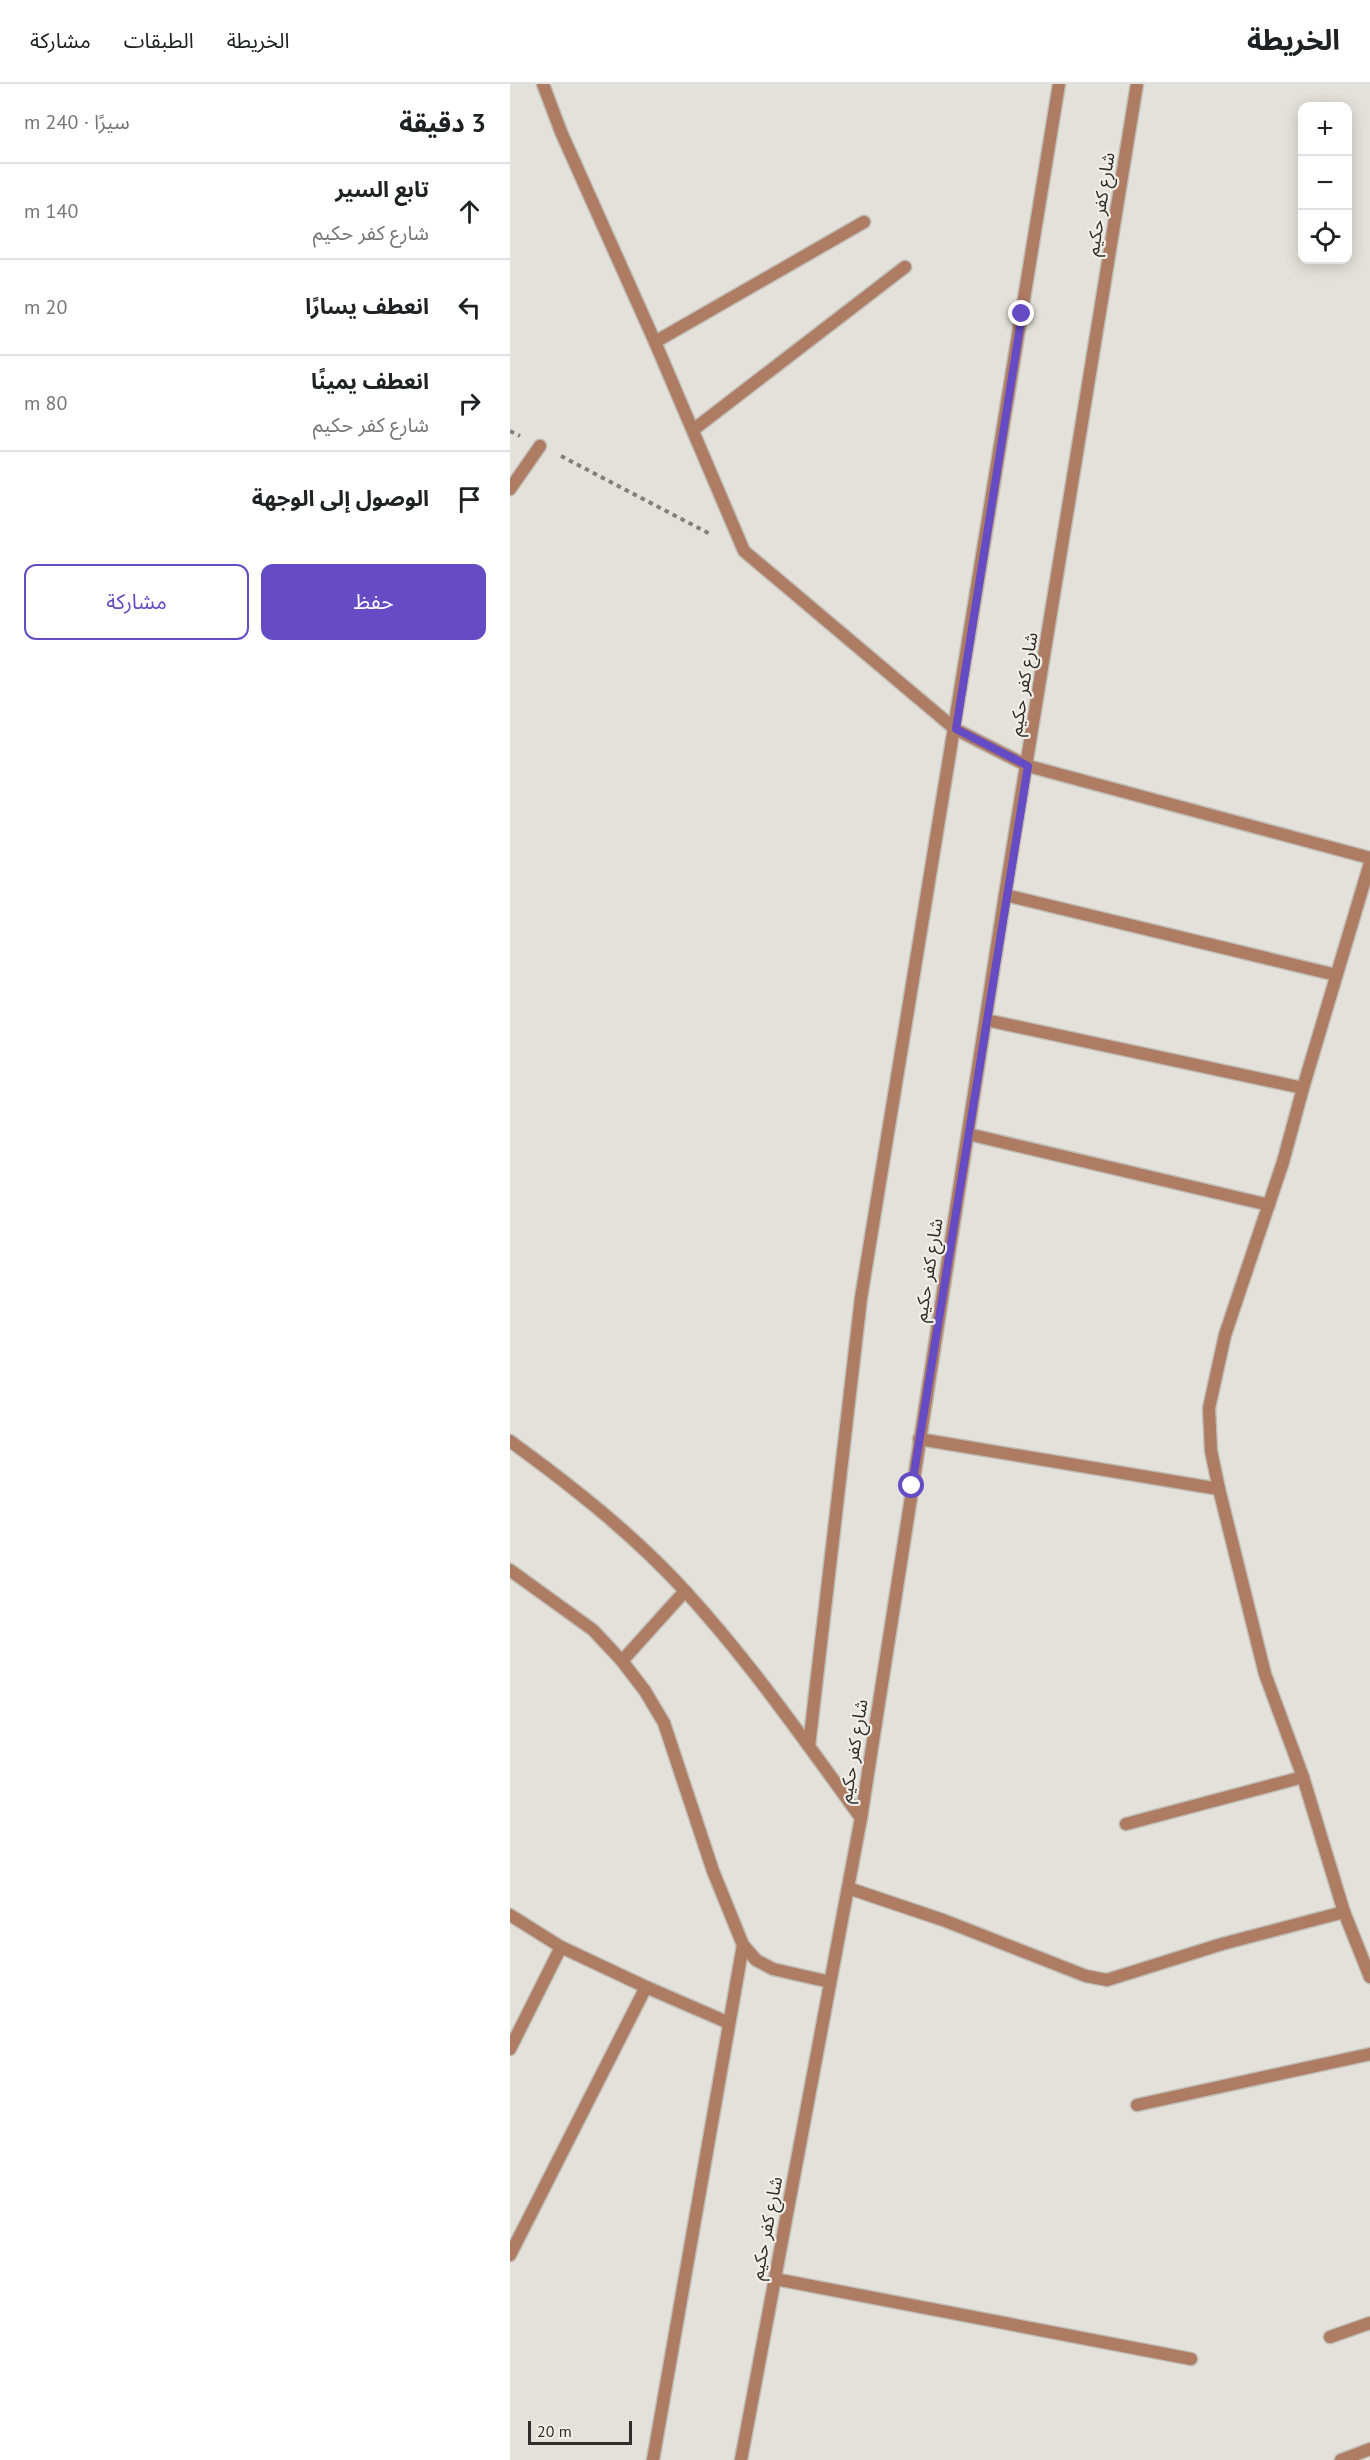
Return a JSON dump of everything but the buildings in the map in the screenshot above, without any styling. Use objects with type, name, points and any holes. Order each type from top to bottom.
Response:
[{"type":"street","points":[[543,84],[561,132],[655,342],[744,551],[956,729],[1028,766],[1370,860],[1283,1162],[1225,1335],[1209,1408],[1211,1451],[1265,1674],[1303,1777],[1344,1912],[1370,1977]]},
{"type":"street","points":[[809,1746],[861,1298],[956,729],[1059,84]]},
{"type":"street","name":"شارع كفر حكيم","points":[[741,2460],[861,1818],[1005,895],[1028,766],[1137,84]]},
{"type":"street","points":[[655,342],[864,222]]},
{"type":"street","points":[[693,430],[905,267]]},
{"type":"street","points":[[510,489],[540,446]]},
{"type":"street","points":[[1005,895],[1336,975]]},
{"type":"street","points":[[986,1020],[1303,1088]]},
{"type":"street","points":[[968,1134],[1269,1205]]},
{"type":"street","points":[[919,1439],[1219,1489]]},
{"type":"street","points":[[510,1441],[597,1508],[685,1591],[750,1666],[861,1818]]},
{"type":"street","points":[[510,1570],[593,1630],[622,1661],[645,1691],[664,1723],[727,1910],[743,1945],[756,1960],[772,1969],[830,1982]]},
{"type":"street","points":[[622,1661],[685,1591]]},
{"type":"street","points":[[1126,1824],[1303,1777]]},
{"type":"street","points":[[848,1888],[942,1920],[1086,1976],[1107,1980],[1222,1944],[1344,1912]]},
{"type":"street","points":[[510,1915],[561,1947],[729,2023]]},
{"type":"street","points":[[653,2460],[743,1945]]},
{"type":"street","points":[[510,2049],[561,1947]]},
{"type":"street","points":[[510,2255],[646,1987]]},
{"type":"street","points":[[1137,2104],[1370,2054]]},
{"type":"street","points":[[775,2280],[1191,2359]]},
{"type":"street","points":[[1330,2337],[1370,2323]]},
{"type":"street","points":[[1341,2460],[1370,2449]]},
{"type":"path","points":[[510,431],[744,551]]},
{"type":"route","points":[[912,1486],[1005,895],[1028,766],[956,729],[1022,314]]}]
